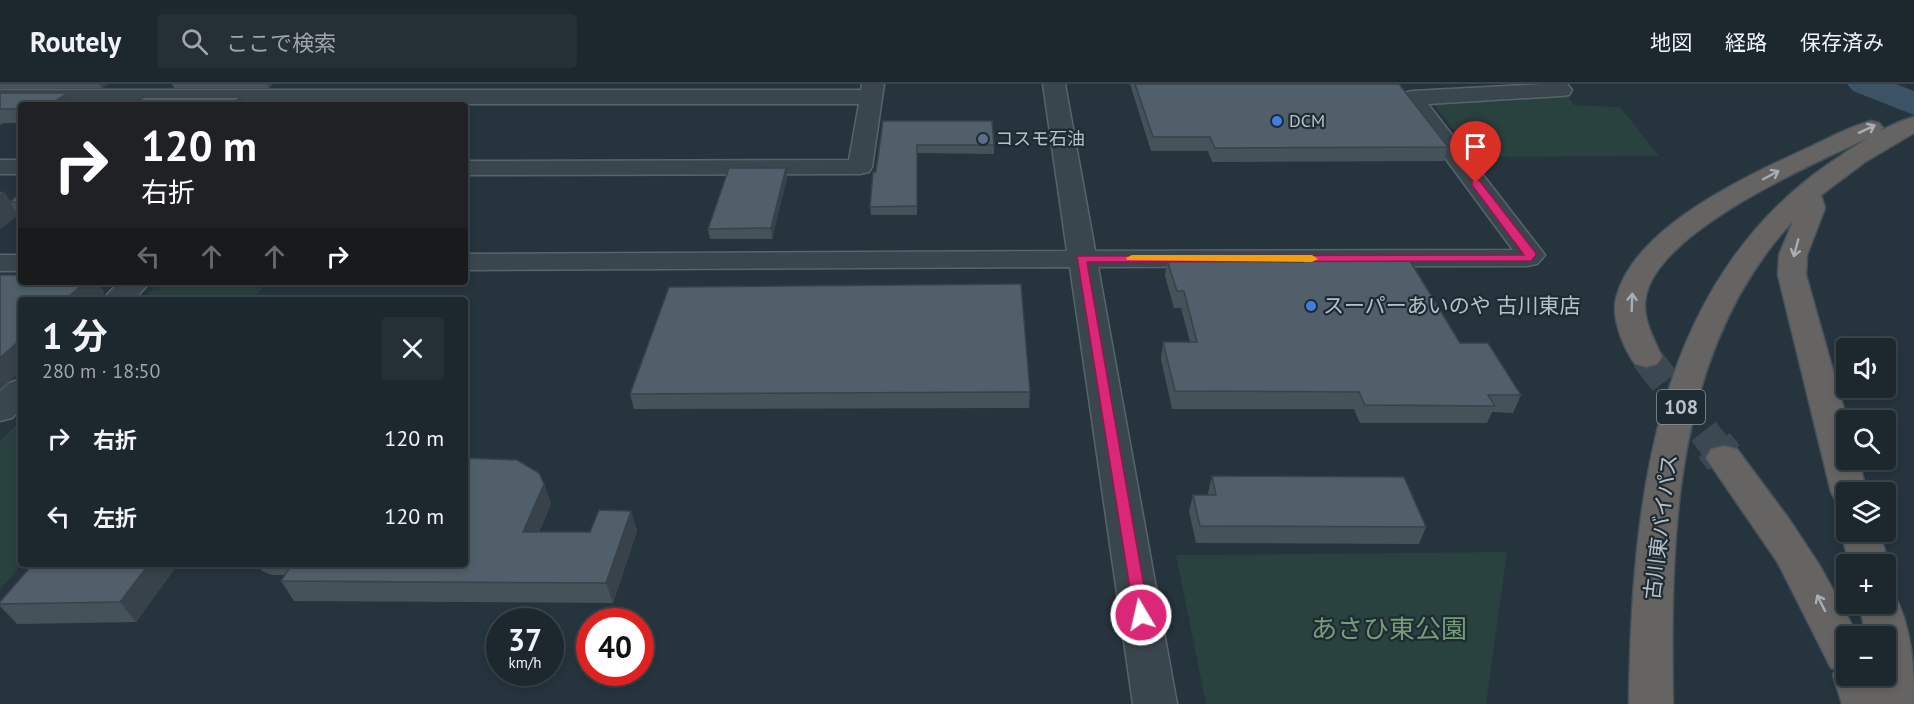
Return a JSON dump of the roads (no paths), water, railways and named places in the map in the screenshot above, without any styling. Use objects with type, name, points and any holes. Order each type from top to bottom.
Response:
[{"type":"highway","points":[[1646,357],[1632,323],[1631,295],[1640,273],[1655,255],[1712,209],[1750,186],[1832,157],[1914,108]]},
{"type":"highway","name":"古川東バイパス","points":[[1651,704],[1653,570],[1663,489],[1687,386],[1705,332],[1724,293],[1748,259],[1808,193],[1832,157],[1914,124]]},
{"type":"highway","points":[[1808,193],[1812,208],[1793,255],[1792,275],[1846,482]]},
{"type":"highway","points":[[1724,458],[1786,542],[1810,581],[1836,635]]},
{"type":"highway","points":[[1882,614],[1904,704]]},
{"type":"highway","points":[[1858,686],[1864,704]]},
{"type":"street","points":[[1054,84],[1155,704]]},
{"type":"street","points":[[468,262],[1527,258],[1531,255],[1412,98],[1561,90],[1555,84]]},
{"type":"street","points":[[0,97],[872,91],[860,167],[468,168]]},
{"type":"street","points":[[0,167],[18,167]]},
{"type":"street","points":[[0,263],[18,263]]},
{"type":"street","points":[[120,297],[133,285]]},
{"type":"street","points":[[0,410],[18,393]]},
{"type":"waterway","points":[[1865,84],[1914,104]]},
{"type":"tunnel","points":[[1646,357],[1715,446]]},
{"type":"tunnel","points":[[1714,445],[1724,458]]},
{"type":"place","name":"DCM","points":[[1277,121]]},
{"type":"place","name":"コスモ石油","points":[[983,139]]},
{"type":"place","name":"スーパーあいのや 古川東店","points":[[1311,306]]},
{"type":"park label","name":"あさひ東公園","points":[[1389,629]]}]
